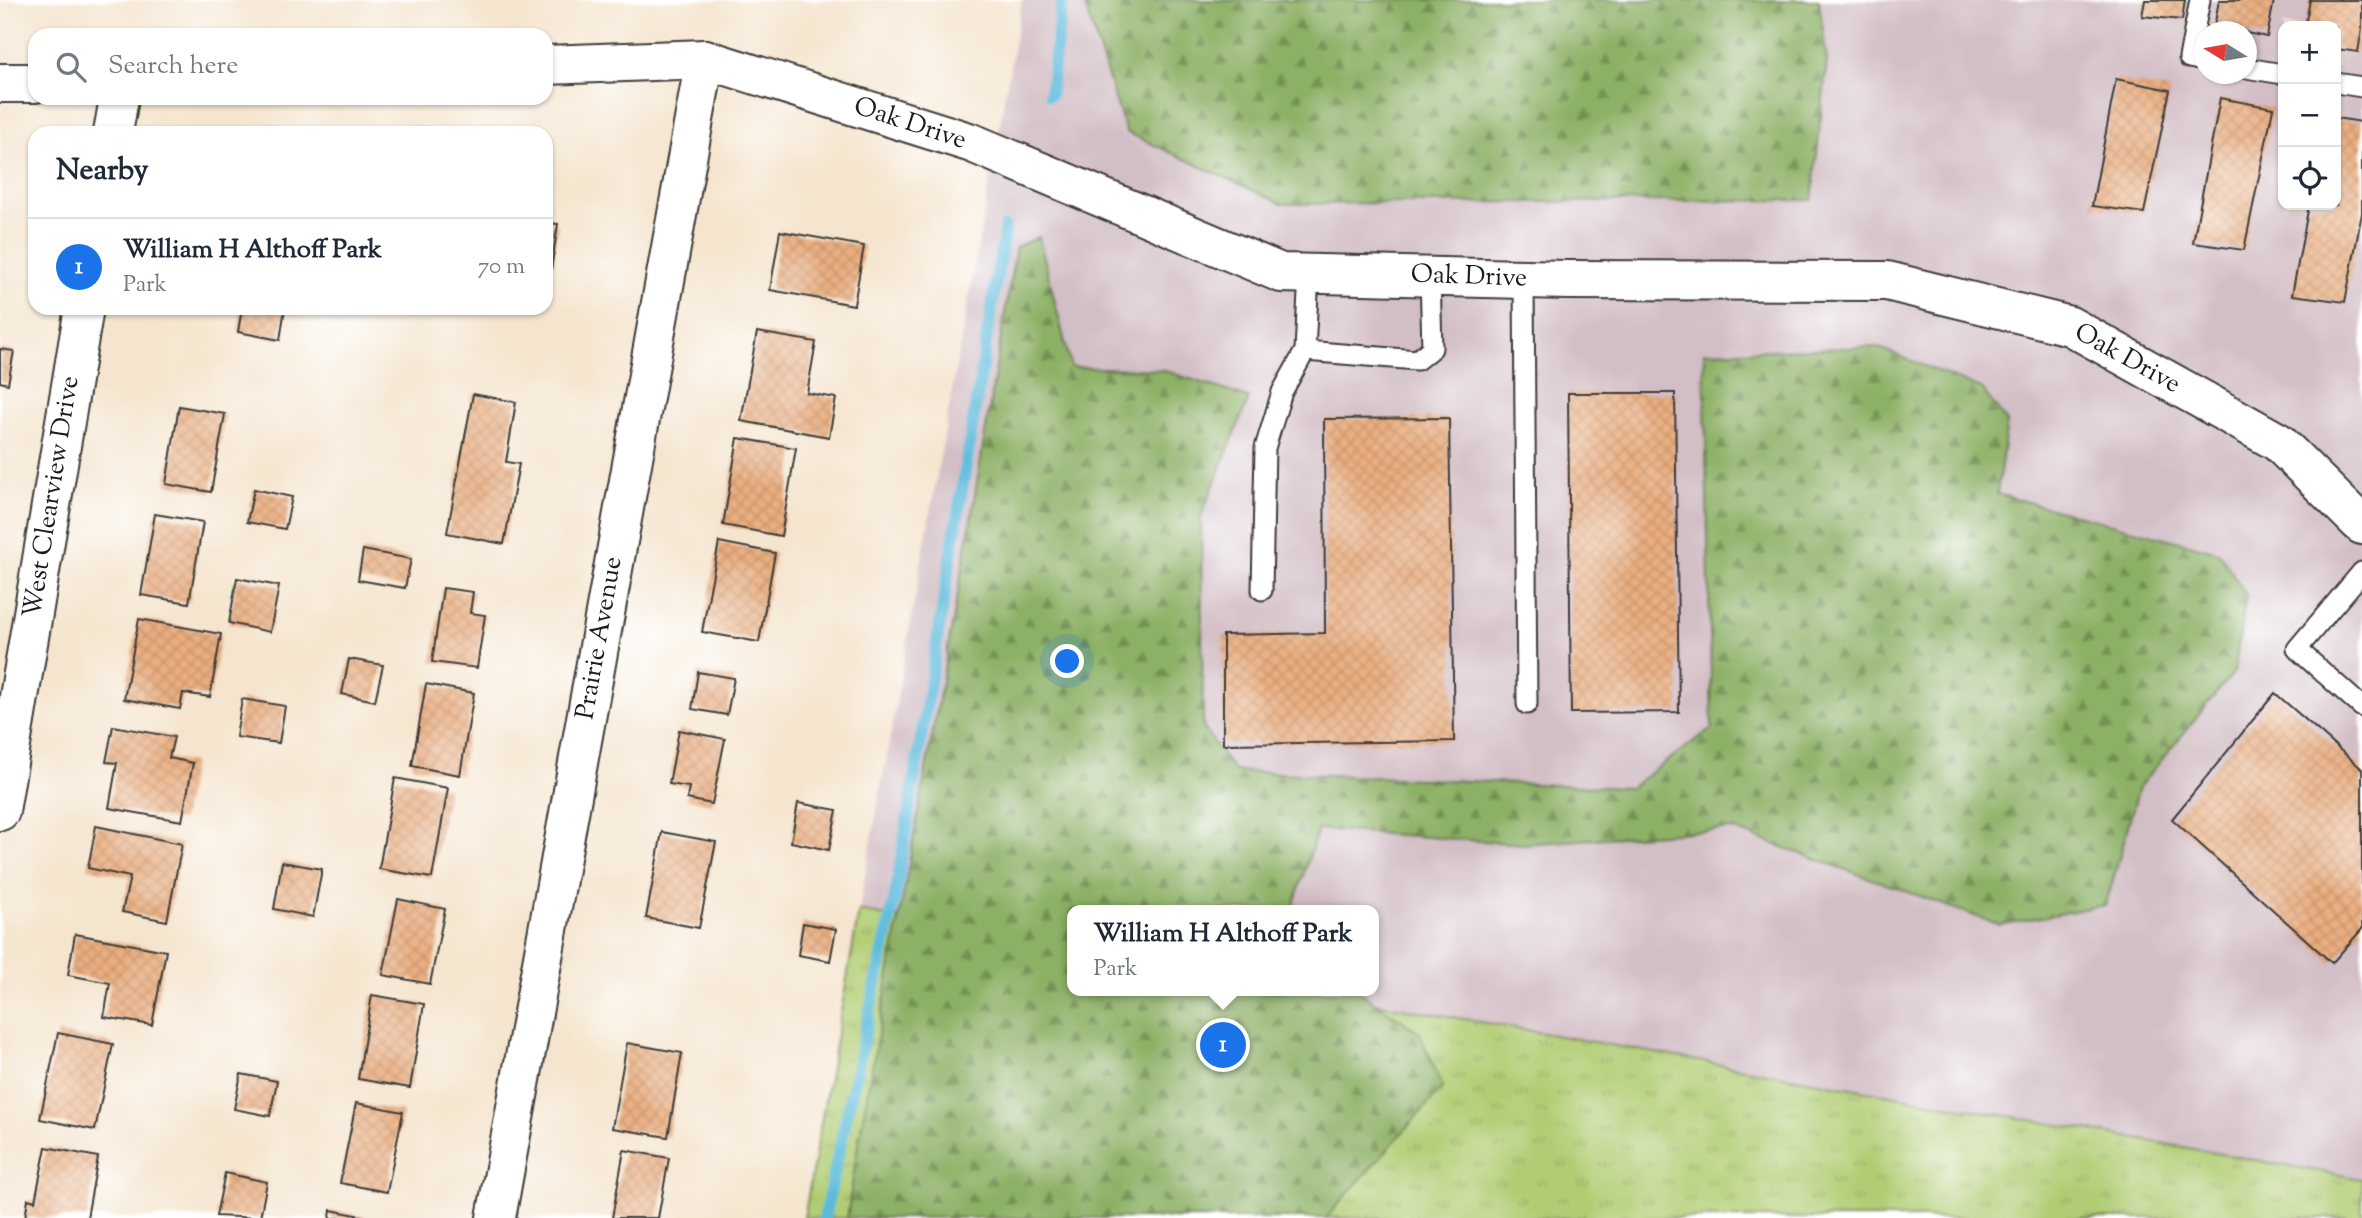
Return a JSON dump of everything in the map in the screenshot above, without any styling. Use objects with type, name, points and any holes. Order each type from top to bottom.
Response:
[{"type":"street","name":"Oak Drive","points":[[553,65],[705,59],[971,143],[1280,272],[1524,279],[1887,281],[2070,326],[2278,442],[2362,525]]},
{"type":"street","name":"Prairie Avenue","points":[[496,1218],[705,59]]},
{"type":"street","points":[[0,83],[28,83]]},
{"type":"street","points":[[114,126],[118,105]]},
{"type":"street","name":"West Clearview Drive","points":[[0,811],[83,315]]},
{"type":"lane","points":[[2196,21],[2200,0]]},
{"type":"lane","points":[[2194,32],[2189,58],[2194,59]]},
{"type":"lane","points":[[2257,70],[2278,73]]},
{"type":"lane","points":[[2341,84],[2362,87]]},
{"type":"lane","points":[[1262,590],[1265,448],[1282,392],[1305,351],[1309,273]]},
{"type":"lane","points":[[1305,351],[1417,360],[1432,348],[1430,276]]},
{"type":"lane","points":[[1524,279],[1527,704]]},
{"type":"lane","points":[[2362,572],[2297,649],[2362,707]]},
{"type":"shaded area","points":[[1022,0],[2362,0],[2362,1179],[1335,996],[1379,996],[1379,905],[1067,905],[1067,948],[859,911]]},
{"type":"green space","points":[[1083,0],[1819,0],[1827,61],[1812,200],[1282,204],[1126,132]]},
{"type":"green space","points":[[1039,237],[1071,367],[1163,370],[1249,398],[1201,516],[1203,727],[1234,771],[1630,788],[1712,728],[1704,352],[1877,347],[1982,389],[2007,422],[1997,494],[2219,552],[2246,595],[2234,672],[2139,787],[2106,905],[2000,925],[1732,829],[1523,844],[1318,829],[1294,905],[1067,905],[1067,996],[1365,996],[1419,1032],[1443,1087],[1326,1218],[847,1218],[968,537],[1016,247]]},
{"type":"green space","points":[[859,911],[1067,948],[1067,996],[1335,996],[2362,1179],[2362,1218],[804,1218]]},
{"type":"building","points":[[2145,0],[2185,0],[2182,20],[2142,16]]},
{"type":"building","points":[[2219,0],[2274,0],[2267,37],[2257,35],[2257,21],[2215,21]]},
{"type":"building","points":[[2310,0],[2362,0],[2362,29],[2358,52],[2341,50],[2341,21],[2306,21]]},
{"type":"building","points":[[2116,79],[2170,90],[2144,213],[2092,206]]},
{"type":"building","points":[[2220,98],[2273,108],[2244,250],[2193,243]]},
{"type":"building","points":[[2341,119],[2362,122],[2362,213],[2345,302],[2292,295],[2308,210],[2341,210]]},
{"type":"building","points":[[553,224],[558,224],[553,257]]},
{"type":"building","points":[[780,231],[864,246],[854,305],[770,290]]},
{"type":"building","points":[[241,315],[284,315],[280,340],[238,332]]},
{"type":"building","points":[[757,332],[816,342],[807,393],[836,398],[829,437],[741,421]]},
{"type":"building","points":[[0,349],[14,351],[8,384],[0,382]]},
{"type":"building","points":[[1568,393],[1675,393],[1679,712],[1571,713]]},
{"type":"building","points":[[473,394],[516,402],[506,462],[519,464],[504,544],[447,533]]},
{"type":"building","points":[[179,406],[225,414],[211,492],[166,484]]},
{"type":"building","points":[[1449,418],[1454,741],[1223,744],[1223,635],[1325,633],[1324,419]]},
{"type":"building","points":[[738,438],[796,448],[781,536],[723,525]]},
{"type":"building","points":[[254,489],[292,497],[285,529],[247,522]]},
{"type":"building","points":[[155,514],[203,522],[189,603],[141,595]]},
{"type":"building","points":[[719,542],[775,553],[759,642],[702,632]]},
{"type":"building","points":[[363,550],[411,559],[405,588],[358,580]]},
{"type":"building","points":[[237,578],[279,586],[270,632],[229,623]]},
{"type":"building","points":[[443,588],[473,592],[470,613],[485,615],[477,668],[432,662]]},
{"type":"building","points":[[139,619],[221,634],[210,697],[183,693],[180,709],[124,699]]},
{"type":"building","points":[[349,659],[383,665],[375,701],[342,694]]},
{"type":"building","points":[[698,672],[734,678],[727,715],[692,709]]},
{"type":"building","points":[[426,684],[474,693],[460,775],[412,766]]},
{"type":"building","points":[[2275,693],[2362,769],[2362,929],[2332,963],[2172,819]]},
{"type":"building","points":[[242,699],[285,706],[279,743],[236,737]]},
{"type":"building","points":[[113,726],[174,737],[169,758],[193,763],[182,821],[109,808],[117,763],[106,762]]},
{"type":"building","points":[[679,730],[725,739],[712,804],[687,799],[689,787],[669,784]]},
{"type":"building","points":[[395,778],[448,788],[432,878],[379,869]]},
{"type":"building","points":[[798,803],[837,810],[829,850],[791,842]]},
{"type":"building","points":[[96,826],[182,844],[167,921],[122,912],[130,877],[88,868]]},
{"type":"building","points":[[662,832],[716,842],[699,928],[646,918]]},
{"type":"building","points":[[282,862],[322,869],[313,917],[274,909]]},
{"type":"building","points":[[398,899],[445,909],[430,984],[383,975]]},
{"type":"building","points":[[803,923],[836,929],[830,961],[798,955]]},
{"type":"building","points":[[75,934],[166,951],[152,1025],[104,1017],[110,983],[68,975]]},
{"type":"building","points":[[372,995],[424,1004],[410,1088],[358,1079]]},
{"type":"building","points":[[58,1033],[113,1044],[95,1130],[40,1119]]},
{"type":"building","points":[[627,1043],[682,1053],[668,1137],[612,1128]]},
{"type":"building","points":[[241,1074],[277,1081],[270,1116],[234,1109]]},
{"type":"building","points":[[356,1103],[403,1112],[387,1192],[340,1183]]},
{"type":"building","points":[[46,1147],[98,1157],[87,1218],[25,1218],[28,1199],[35,1201]]},
{"type":"building","points":[[624,1150],[669,1158],[658,1218],[612,1218]]},
{"type":"building","points":[[225,1173],[267,1182],[260,1218],[216,1216]]},
{"type":"building","points":[[331,1210],[366,1217],[366,1218],[330,1218]]},
{"type":"waterway","points":[[1050,95],[1062,0]]},
{"type":"waterway","points":[[824,1218],[895,897],[1005,227]]},
{"type":"place","name":"William H Althoff Park","points":[[1223,1045]]}]
